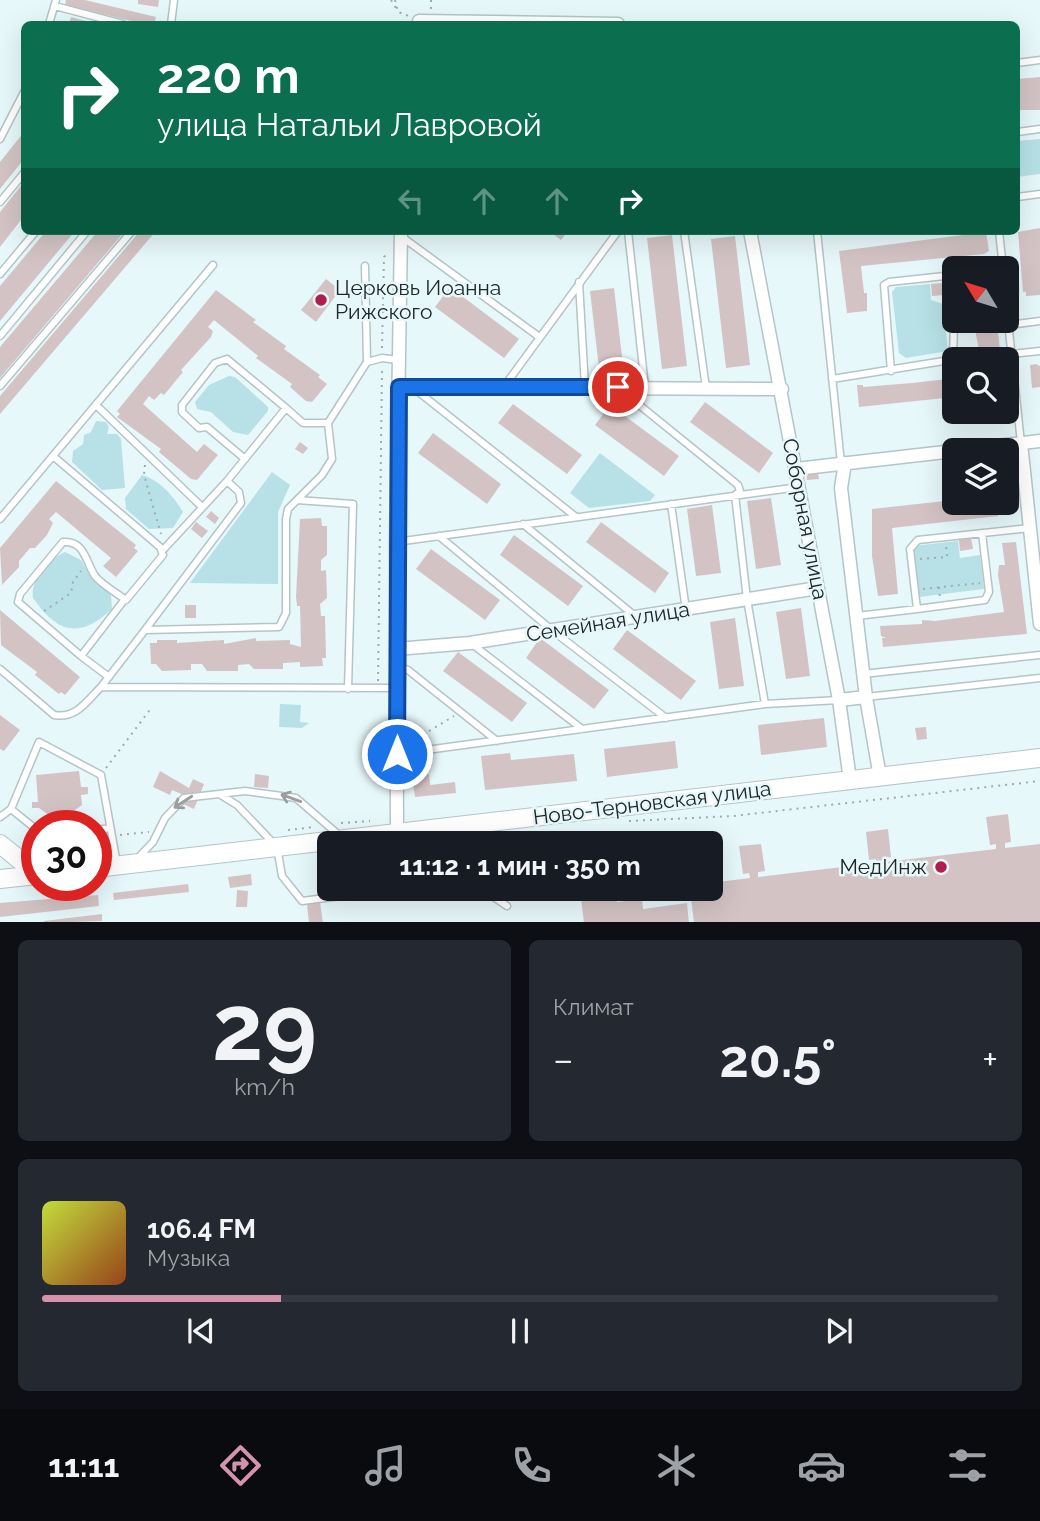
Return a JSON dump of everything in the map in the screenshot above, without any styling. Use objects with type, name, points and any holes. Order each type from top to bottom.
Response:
[{"type":"main road","name":"Ново-Терновская улица","points":[[455,831],[1040,758]]},
{"type":"main road","name":"Ново-Терновская улица","points":[[112,866],[317,842]]},
{"type":"main road","points":[[0,844],[21,862]]},
{"type":"main road","points":[[0,879],[21,877]]},
{"type":"street","name":"Соборная улица","points":[[751,235],[839,700],[850,780]]},
{"type":"street","points":[[401,236],[396,542],[401,831]]},
{"type":"street","points":[[399,387],[782,389]]},
{"type":"street","points":[[1040,441],[1021,443],[1040,624]]},
{"type":"street","points":[[796,469],[942,452]]},
{"type":"street","points":[[843,463],[841,488],[866,697],[880,777]]},
{"type":"street","name":"Семейная улица","points":[[396,649],[470,643],[818,589]]},
{"type":"street","points":[[839,700],[866,697]]},
{"type":"lane","points":[[171,21],[174,0]]},
{"type":"lane","points":[[50,21],[56,3],[113,21]]},
{"type":"lane","points":[[1020,63],[1040,60]]},
{"type":"lane","points":[[0,139],[21,98]]},
{"type":"lane","points":[[1020,132],[1040,129]]},
{"type":"lane","points":[[0,202],[21,177]]},
{"type":"lane","points":[[1020,197],[1040,194]]},
{"type":"lane","points":[[0,274],[33,235]]},
{"type":"lane","points":[[0,336],[84,235]]},
{"type":"lane","points":[[0,386],[129,235]]},
{"type":"lane","points":[[503,387],[615,235]]},
{"type":"lane","points":[[628,235],[645,387]]},
{"type":"lane","points":[[685,235],[706,388]]},
{"type":"lane","points":[[817,235],[843,463]]},
{"type":"lane","points":[[999,235],[1000,256]]},
{"type":"lane","points":[[401,236],[538,337]]},
{"type":"lane","points":[[0,519],[213,265]]},
{"type":"lane","points":[[145,630],[279,627],[286,613],[288,509],[321,475],[332,459],[328,423],[367,362],[366,266]]},
{"type":"lane","points":[[891,371],[884,285],[942,277]]},
{"type":"lane","points":[[579,282],[585,387]]},
{"type":"lane","points":[[1019,324],[1040,321]]},
{"type":"lane","points":[[832,379],[950,360],[954,349],[953,333]]},
{"type":"lane","points":[[1019,353],[1040,351]]},
{"type":"lane","points":[[367,362],[382,358],[398,360]]},
{"type":"lane","points":[[245,460],[207,427],[199,428],[182,412],[182,405],[215,363],[227,359],[303,423],[328,423]]},
{"type":"lane","points":[[618,387],[738,485],[740,491],[735,495]]},
{"type":"lane","points":[[414,388],[576,517]]},
{"type":"lane","points":[[96,405],[202,507]]},
{"type":"lane","points":[[109,677],[34,617],[17,599],[59,546],[68,541],[88,556],[95,576],[129,600],[161,559],[162,551],[227,481],[286,408]]},
{"type":"lane","points":[[1019,423],[1021,443]]},
{"type":"lane","points":[[53,456],[162,551]]},
{"type":"lane","points":[[0,669],[54,715],[74,715],[109,677],[241,503],[239,492],[227,481]]},
{"type":"lane","points":[[396,542],[799,486]]},
{"type":"lane","points":[[735,495],[747,598],[765,704]]},
{"type":"lane","points":[[297,500],[353,504],[348,689]]},
{"type":"lane","points":[[671,504],[687,610]]},
{"type":"lane","points":[[523,524],[636,617]]},
{"type":"lane","points":[[917,609],[910,550],[914,543],[1030,528]]},
{"type":"lane","points":[[857,616],[983,602],[989,592],[982,533]]},
{"type":"lane","points":[[439,536],[553,631],[666,718]]},
{"type":"lane","points":[[81,656],[125,599]]},
{"type":"lane","points":[[470,643],[582,729]]},
{"type":"lane","points":[[863,674],[1040,655]]},
{"type":"lane","points":[[397,665],[408,670],[497,741]]},
{"type":"lane","points":[[866,697],[1040,678]]},
{"type":"lane","points":[[101,687],[398,688]]},
{"type":"lane","points":[[401,750],[497,741],[765,704],[839,700]]},
{"type":"lane","points":[[0,817],[11,809],[39,742],[101,775],[107,810]]},
{"type":"lane","points":[[112,834],[125,865],[158,832],[165,818],[184,798],[245,791],[296,798],[335,831]]},
{"type":"lane","points":[[219,794],[237,805],[277,847],[282,876],[302,901],[317,899]]},
{"type":"lane","points":[[11,809],[21,817]]},
{"type":"lane","points":[[500,901],[507,906]]},
{"type":"path","points":[[393,0],[398,12],[415,21]]},
{"type":"path","points":[[378,689],[384,257],[401,236]]},
{"type":"path","points":[[146,453],[144,475],[162,538],[157,544]]},
{"type":"path","points":[[912,560],[947,557],[946,537]]},
{"type":"path","points":[[34,617],[71,593],[73,582],[84,565],[90,562]]},
{"type":"path","points":[[915,590],[988,582]]},
{"type":"path","points":[[101,775],[152,707]]},
{"type":"path","points":[[401,750],[461,712]]},
{"type":"path","points":[[622,822],[733,816],[1040,781]]},
{"type":"path","points":[[112,832],[158,832]]},
{"type":"shaded area","points":[[1040,139],[1040,174],[1020,177],[1020,141]]},
{"type":"shaded area","points":[[930,284],[931,300],[942,304],[942,333],[946,333],[948,347],[942,347],[942,352],[906,358],[899,353],[892,292],[896,287]]},
{"type":"shaded area","points":[[229,376],[235,377],[268,407],[268,411],[248,435],[233,432],[211,412],[197,409],[195,402],[209,385]]},
{"type":"shaded area","points":[[96,421],[106,422],[109,427],[107,434],[117,434],[121,439],[125,488],[102,490],[72,462],[73,451],[83,444],[84,435],[91,432]]},
{"type":"shaded area","points":[[600,453],[655,495],[650,501],[589,508],[570,493]]},
{"type":"shaded area","points":[[272,472],[290,485],[278,512],[278,584],[190,583]]},
{"type":"shaded area","points":[[142,475],[166,490],[183,512],[173,528],[149,529],[126,509],[125,498]]},
{"type":"shaded area","points":[[958,541],[960,558],[980,555],[984,589],[919,597],[913,546]]},
{"type":"shaded area","points":[[65,552],[81,560],[92,579],[111,595],[112,609],[100,619],[79,628],[60,625],[42,610],[33,598],[35,584],[42,570]]},
{"type":"shaded area","points":[[280,704],[301,705],[300,722],[309,723],[302,728],[279,727]]},
{"type":"building","points":[[66,0],[85,0],[156,17],[155,21],[132,21],[65,5]]},
{"type":"building","points":[[138,0],[159,0],[158,7],[138,4]]},
{"type":"building","points":[[71,17],[86,21],[70,21]]},
{"type":"building","points":[[1040,77],[1040,110],[1020,110],[1020,79]]},
{"type":"building","points":[[21,136],[21,163],[0,189],[0,162]]},
{"type":"building","points":[[21,186],[21,220],[0,247],[0,212]]},
{"type":"building","points":[[1040,228],[1040,295],[1026,296],[1026,292],[1023,292],[1020,232]]},
{"type":"building","points":[[43,235],[72,235],[0,321],[0,286]]},
{"type":"building","points":[[95,235],[122,235],[0,378],[0,347]]},
{"type":"building","points":[[137,235],[153,235],[0,414],[0,396]]},
{"type":"building","points":[[672,235],[687,366],[662,369],[647,238]]},
{"type":"building","points":[[963,235],[986,235],[989,251],[984,254],[861,266],[864,293],[867,293],[867,311],[847,313],[839,251]]},
{"type":"building","points":[[735,236],[750,365],[726,368],[711,239]]},
{"type":"building","name":"Церковь Иоанна Рижского","points":[[326,279],[340,290],[316,322],[301,310]]},
{"type":"building","points":[[942,283],[942,295],[932,296],[931,284]]},
{"type":"building","points":[[450,287],[519,339],[504,358],[435,307]]},
{"type":"building","points":[[614,288],[623,365],[599,368],[590,291]]},
{"type":"building","points":[[216,290],[256,320],[253,322],[286,346],[284,349],[320,375],[318,377],[327,384],[312,402],[306,401],[290,387],[292,384],[256,358],[258,356],[214,320],[208,327],[213,331],[211,337],[181,370],[183,372],[164,395],[161,393],[154,400],[149,396],[143,404],[197,452],[204,444],[218,455],[197,480],[191,479],[159,452],[161,449],[117,417],[120,414],[117,411]]},
{"type":"building","points":[[998,333],[1000,347],[978,347],[976,335]]},
{"type":"building","points":[[1030,365],[1040,366],[1040,387],[1032,388]]},
{"type":"building","points":[[942,380],[942,398],[859,407],[857,385],[863,387]]},
{"type":"building","points":[[705,402],[773,453],[759,473],[690,422]]},
{"type":"building","points":[[513,404],[582,455],[567,474],[498,423]]},
{"type":"building","points":[[610,405],[679,456],[664,476],[595,425]]},
{"type":"building","points":[[433,433],[501,484],[487,504],[418,453]]},
{"type":"building","points":[[300,442],[308,448],[303,454],[295,449]]},
{"type":"building","points":[[818,473],[819,479],[807,480],[806,474]]},
{"type":"building","points":[[56,481],[136,545],[134,548],[138,551],[116,577],[103,566],[111,558],[56,512],[49,519],[53,523],[47,535],[35,548],[30,548],[19,561],[19,567],[2,585],[0,548]]},
{"type":"building","points":[[771,498],[781,565],[756,569],[747,501]]},
{"type":"building","points":[[942,501],[942,515],[998,516],[892,528],[898,594],[878,596],[872,556],[872,509]]},
{"type":"building","points":[[712,505],[721,573],[696,576],[687,509]]},
{"type":"building","points":[[211,511],[219,518],[215,524],[206,517]]},
{"type":"building","points":[[321,518],[322,526],[327,526],[327,555],[321,560],[321,571],[326,570],[327,598],[320,604],[321,616],[325,616],[326,658],[322,658],[323,666],[300,667],[300,662],[283,663],[283,669],[254,669],[249,664],[238,665],[238,671],[207,671],[202,664],[191,664],[191,670],[162,671],[156,664],[151,664],[150,643],[157,643],[157,640],[177,640],[177,643],[224,640],[224,644],[256,638],[256,641],[290,640],[290,644],[301,647],[300,606],[297,606],[296,597],[300,519]]},
{"type":"building","points":[[196,522],[208,531],[202,538],[191,529]]},
{"type":"building","points":[[601,522],[669,573],[655,593],[586,542]]},
{"type":"building","points":[[514,535],[583,586],[568,606],[500,555]]},
{"type":"building","points":[[971,538],[973,549],[960,551],[959,540]]},
{"type":"building","points":[[1016,542],[1027,634],[883,647],[882,638],[886,638],[881,636],[880,626],[922,624],[922,620],[935,621],[1004,612],[998,575],[999,565],[1005,565],[1002,543]]},
{"type":"building","points":[[431,549],[500,600],[485,620],[416,569]]},
{"type":"building","points":[[185,605],[196,605],[196,618],[185,618]]},
{"type":"building","points":[[801,608],[810,676],[786,679],[776,612]]},
{"type":"building","points":[[0,610],[80,677],[65,695],[61,692],[59,694],[35,675],[37,672],[1,645]]},
{"type":"building","points":[[735,618],[744,686],[719,689],[710,622]]},
{"type":"building","points":[[627,630],[696,681],[681,700],[613,649]]},
{"type":"building","points":[[540,638],[609,690],[594,709],[526,658]]},
{"type":"building","points":[[458,652],[527,703],[512,722],[443,671]]},
{"type":"building","points":[[0,715],[20,730],[4,751],[0,749]]},
{"type":"building","points":[[824,718],[827,747],[761,755],[758,725]]},
{"type":"building","points":[[926,727],[927,739],[917,740],[915,728]]},
{"type":"building","points":[[675,741],[678,768],[607,777],[604,749]]},
{"type":"building","points":[[510,753],[511,760],[574,754],[577,781],[485,790],[481,756]]},
{"type":"building","points":[[79,771],[81,787],[88,787],[88,794],[81,795],[82,805],[75,810],[32,808],[32,802],[38,802],[36,775]]},
{"type":"building","points":[[160,771],[189,788],[193,779],[204,784],[194,809],[183,804],[186,796],[172,790],[170,795],[153,787]]},
{"type":"building","points":[[255,774],[269,776],[268,788],[254,787]]},
{"type":"building","points":[[429,774],[430,785],[455,782],[456,793],[415,797],[412,776]]},
{"type":"building","name":"МедИнж","points":[[1008,814],[1011,842],[1005,843],[1005,848],[1040,844],[1040,922],[694,922],[691,901],[723,901],[723,881],[750,878],[749,873],[743,874],[739,846],[761,844],[765,871],[758,872],[758,877],[876,863],[876,859],[869,860],[866,832],[888,829],[891,857],[884,858],[885,862],[996,849],[996,844],[990,845],[986,817]]},
{"type":"building","points":[[251,874],[252,885],[230,888],[228,877]]},
{"type":"building","points":[[188,884],[189,892],[114,900],[113,893]]},
{"type":"building","points":[[237,890],[248,891],[247,907],[236,907]]},
{"type":"building","points":[[99,901],[99,906],[0,917],[0,903]]},
{"type":"building","points":[[581,901],[642,901],[643,909],[687,903],[689,922],[584,922]]},
{"type":"building","points":[[320,902],[323,922],[309,922],[307,904]]},
{"type":"building","points":[[102,914],[102,921],[44,921]]},
{"type":"place","name":"Церковь Иоанна Рижского","points":[[321,300]]},
{"type":"place","name":"МедИнж","points":[[941,867]]},
{"type":"route","points":[[397,754],[399,387],[618,387]]}]
